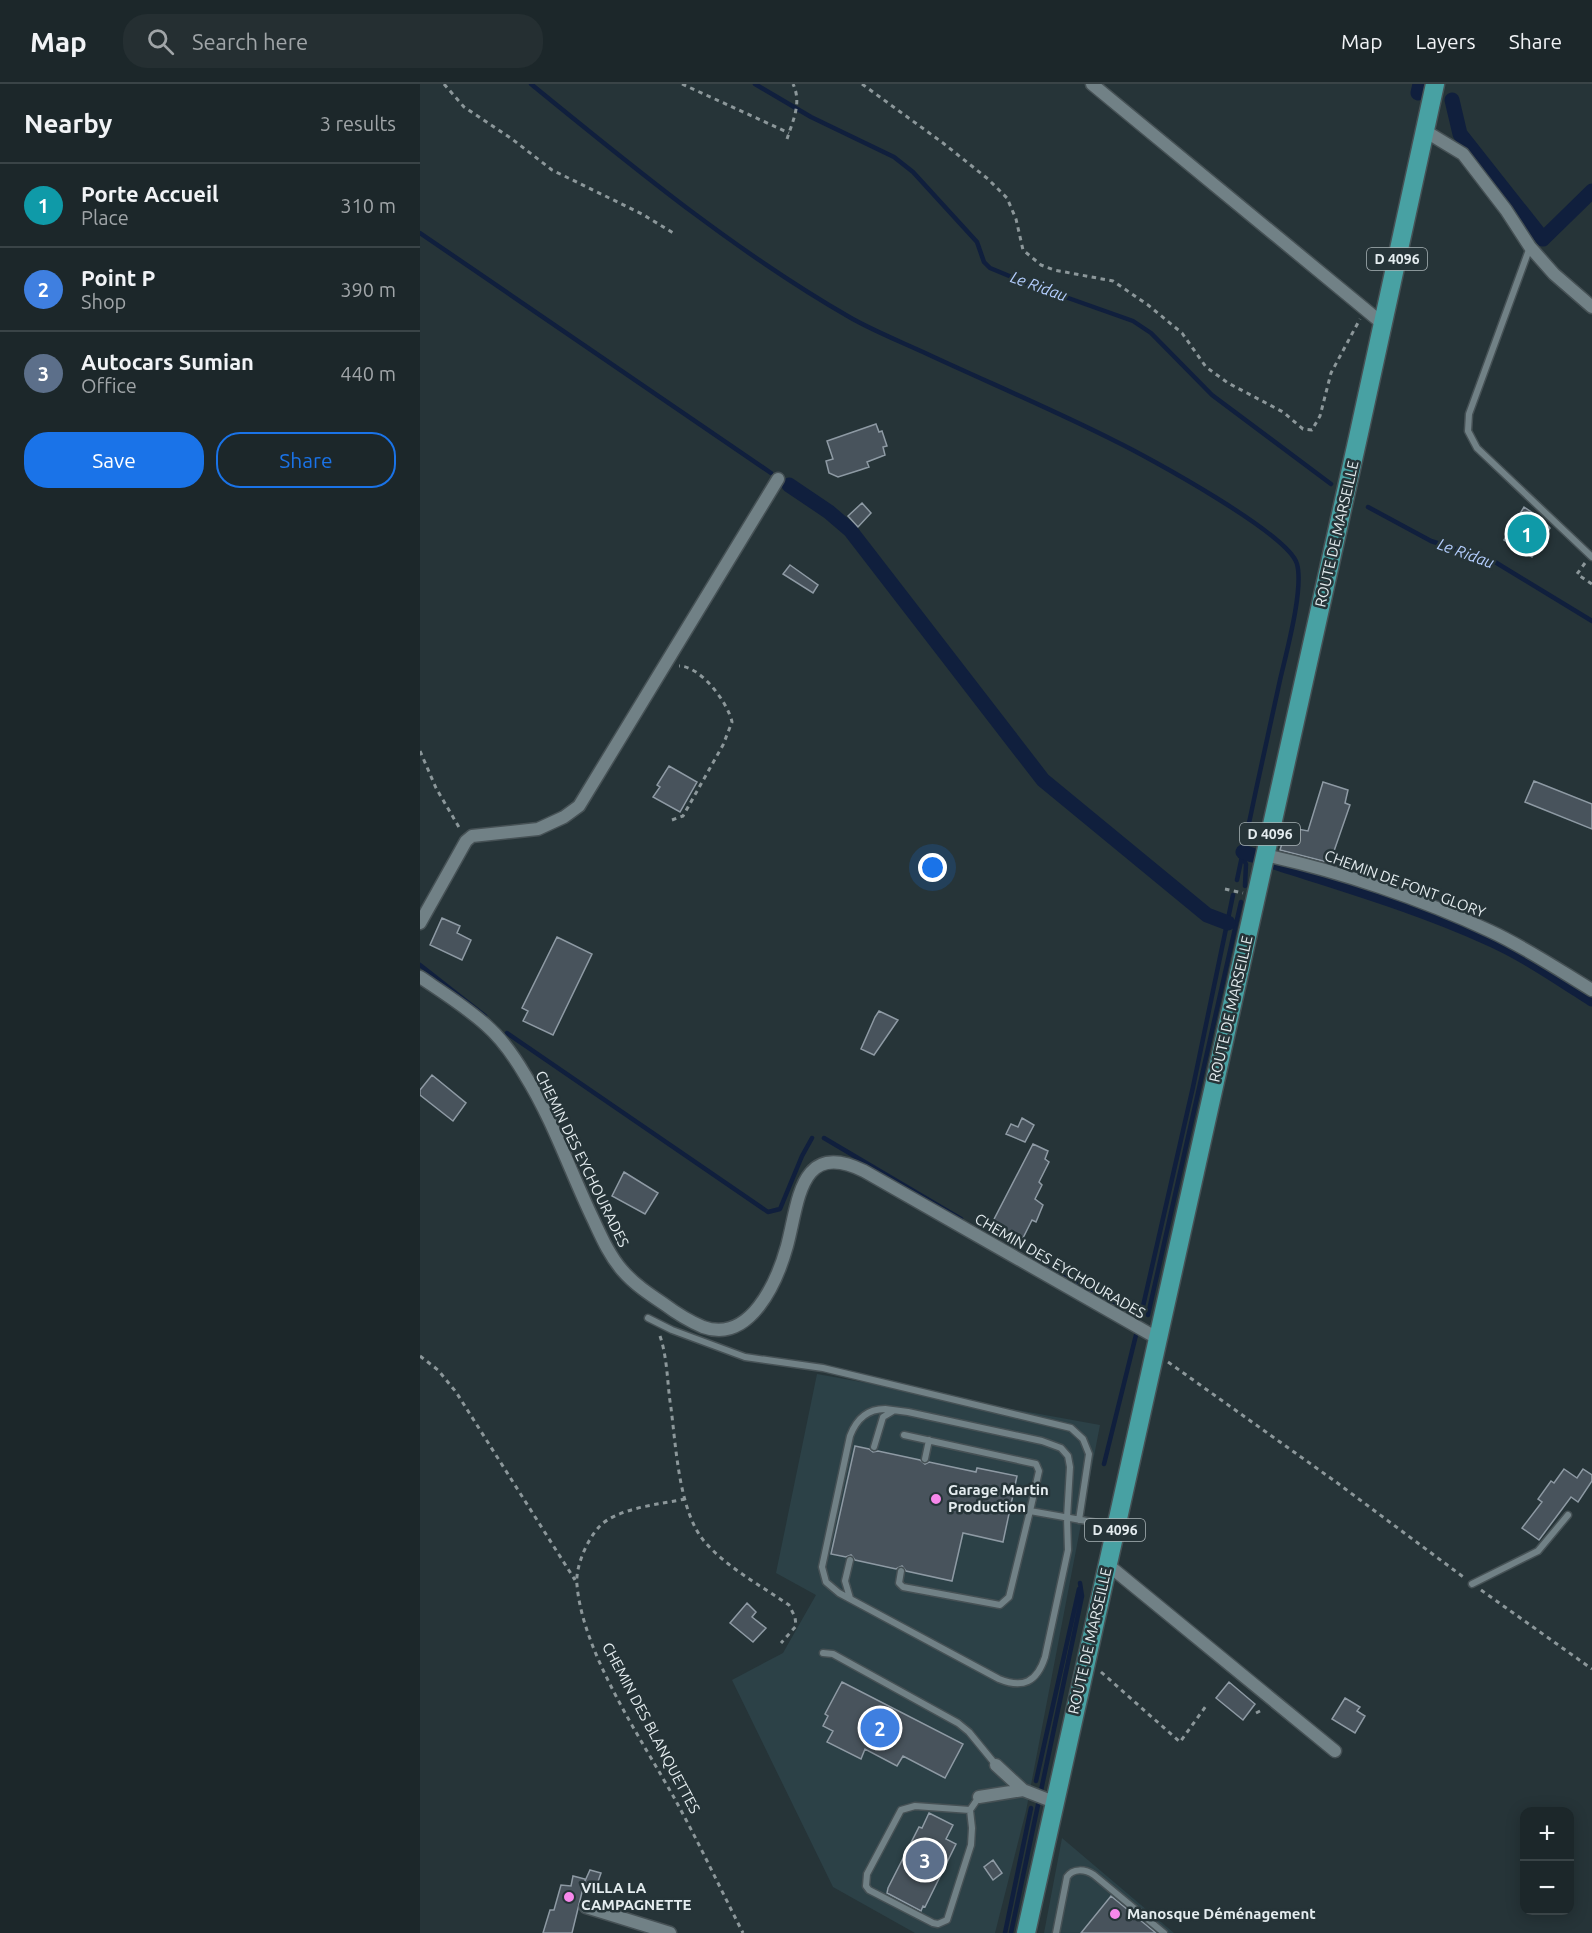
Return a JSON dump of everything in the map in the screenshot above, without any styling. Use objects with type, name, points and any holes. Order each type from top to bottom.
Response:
[{"type":"main road","name":"ROUTE DE MARSEILLE","points":[[1026,1933],[1435,84]]},
{"type":"street","points":[[1092,84],[1383,324]]},
{"type":"street","points":[[1425,130],[1467,159],[1530,247],[1554,274],[1592,308]]},
{"type":"street","points":[[420,923],[466,841],[472,836],[538,829],[549,825],[579,806],[778,479]]},
{"type":"street","name":"CHEMIN DE FONT GLORY","points":[[1265,855],[1368,884],[1490,931],[1592,990]]},
{"type":"street","name":"CHEMIN DES EYCHOURADES","points":[[420,977],[485,1024],[514,1059],[534,1090],[583,1198],[617,1264],[638,1286],[690,1321],[711,1329],[725,1330],[739,1325],[755,1312],[784,1257],[803,1183],[819,1166],[836,1161],[864,1171],[1156,1345]]},
{"type":"street","points":[[1107,1564],[1335,1751]]},
{"type":"street","points":[[996,1765],[1023,1790],[1054,1802]]},
{"type":"street","points":[[979,1797],[1023,1790]]},
{"type":"street","points":[[586,1907],[670,1933]]},
{"type":"lane","points":[[1530,247],[1469,414],[1468,430],[1477,448],[1592,557]]},
{"type":"lane","points":[[648,1318],[663,1326],[745,1357],[823,1368],[1071,1428],[1083,1439],[1089,1454],[1079,1520]]},
{"type":"lane","points":[[879,1409],[899,1410],[1042,1441],[1061,1448],[1068,1456],[1070,1467],[1067,1518],[1068,1550],[1044,1657],[1040,1671],[1027,1682],[1011,1683],[999,1679],[850,1598],[826,1582],[822,1567],[848,1443],[857,1423],[868,1412],[879,1409]]},
{"type":"lane","points":[[874,1448],[883,1417],[891,1411],[899,1410]]},
{"type":"lane","points":[[901,1571],[899,1583],[903,1587],[994,1605],[1003,1603],[1009,1597],[1039,1471],[1036,1464],[904,1435]]},
{"type":"lane","points":[[925,1459],[929,1440]]},
{"type":"lane","points":[[1030,1511],[1116,1527]]},
{"type":"lane","points":[[1472,1584],[1538,1551],[1568,1515]]},
{"type":"lane","points":[[850,1560],[845,1581],[850,1598]]},
{"type":"lane","points":[[823,1653],[833,1654],[958,1723],[969,1732],[996,1765]]},
{"type":"lane","points":[[970,1810],[915,1806],[901,1810],[867,1874],[866,1886],[869,1890],[933,1923],[938,1924],[947,1920],[971,1845],[970,1810],[979,1797]]},
{"type":"lane","points":[[1056,1933],[1066,1877],[1071,1872],[1081,1870],[1094,1875],[1164,1933]]},
{"type":"path","points":[[444,84],[464,107],[529,151],[552,170],[642,214],[675,234]]},
{"type":"path","points":[[682,84],[789,133]]},
{"type":"path","points":[[787,139],[799,96],[793,84]]},
{"type":"path","points":[[862,84],[943,143],[988,179],[1007,198],[1016,219],[1023,250],[1041,265],[1054,270],[1113,281],[1148,305],[1182,333],[1206,367],[1228,383],[1283,412],[1303,429],[1312,430],[1320,416],[1331,373],[1366,310]]},
{"type":"path","points":[[663,670],[682,665],[704,677],[724,703],[732,722],[723,745],[683,816],[672,820]]},
{"type":"path","points":[[420,751],[436,788],[466,841]]},
{"type":"path","points":[[648,1318],[657,1329],[666,1353],[670,1406],[685,1499],[694,1527],[704,1541],[734,1567],[789,1605],[795,1617],[795,1626],[781,1643]]},
{"type":"path","points":[[1156,1345],[1472,1584],[1592,1669]]},
{"type":"path","points":[[420,1356],[438,1371],[456,1392],[576,1582]]},
{"type":"path","name":"CHEMIN DES BLANQUETTES","points":[[685,1499],[616,1515],[601,1524],[587,1542],[576,1582],[582,1615],[604,1670],[678,1804],[743,1933]]},
{"type":"path","points":[[1086,1659],[1179,1742],[1206,1706]]},
{"type":"shaded area","points":[[817,1374],[1100,1425],[1026,1811],[995,1933],[915,1933],[833,1887],[732,1680],[783,1653],[816,1595],[776,1573]]},
{"type":"shaded area","points":[[1062,1838],[1174,1933],[1044,1933]]},
{"type":"building","points":[[876,424],[879,432],[882,431],[887,446],[883,447],[885,455],[867,462],[869,467],[860,470],[838,477],[829,473],[826,461],[833,459],[827,441]]},
{"type":"building","points":[[862,503],[871,513],[858,527],[848,516]]},
{"type":"building","points":[[1524,507],[1542,519],[1550,528],[1532,557],[1504,540]]},
{"type":"building","points":[[790,565],[818,585],[813,593],[783,574]]},
{"type":"building","points":[[669,766],[697,782],[680,812],[653,797],[660,787],[657,785]]},
{"type":"building","points":[[1534,781],[1592,804],[1592,829],[1525,802]]},
{"type":"building","points":[[1323,782],[1348,790],[1345,803],[1350,805],[1333,854],[1329,852],[1327,862],[1280,850],[1287,827],[1308,831]]},
{"type":"building","points":[[442,918],[460,926],[457,933],[471,940],[462,960],[430,945]]},
{"type":"building","points":[[557,937],[592,954],[553,1035],[523,1021],[528,1011],[522,1008]]},
{"type":"building","points":[[879,1011],[898,1020],[874,1055],[861,1049]]},
{"type":"building","points":[[432,1075],[466,1103],[453,1121],[420,1095],[420,1090]]},
{"type":"building","points":[[1022,1118],[1034,1125],[1025,1142],[1006,1134],[1011,1124],[1018,1127]]},
{"type":"building","points":[[1033,1144],[1048,1151],[1045,1159],[1049,1162],[1039,1182],[1042,1185],[1035,1199],[1043,1205],[1036,1222],[1032,1220],[1020,1244],[989,1229]]},
{"type":"building","points":[[624,1172],[658,1193],[645,1214],[612,1196]]},
{"type":"building","name":"Garage Martin Production","points":[[855,1446],[873,1452],[878,1451],[920,1460],[925,1464],[929,1462],[976,1472],[977,1468],[1017,1476],[1003,1542],[963,1533],[952,1581],[906,1571],[902,1566],[896,1569],[855,1560],[851,1555],[846,1557],[831,1554]]},
{"type":"building","points":[[1564,1469],[1577,1478],[1583,1469],[1592,1475],[1592,1481],[1578,1502],[1571,1497],[1539,1540],[1522,1528],[1542,1502],[1538,1499],[1551,1481],[1554,1483]]},
{"type":"building","points":[[747,1603],[756,1612],[752,1617],[766,1628],[753,1642],[730,1623]]},
{"type":"building","points":[[842,1682],[963,1744],[945,1778],[903,1756],[897,1766],[865,1749],[861,1759],[827,1742],[833,1731],[823,1726],[828,1716],[825,1714]]},
{"type":"building","points":[[1229,1682],[1255,1704],[1243,1720],[1216,1698]]},
{"type":"building","points":[[1345,1698],[1360,1707],[1357,1711],[1365,1716],[1355,1733],[1332,1719]]},
{"type":"building","points":[[929,1813],[953,1825],[946,1839],[956,1844],[921,1911],[887,1893],[919,1827],[922,1828]]},
{"type":"building","points":[[993,1860],[1002,1873],[993,1880],[984,1867]]},
{"type":"building","name":"VILLA LA CAMPAGNETTE","points":[[590,1870],[601,1873],[595,1890],[583,1888],[572,1933],[543,1933],[550,1910],[554,1910],[561,1885],[571,1886],[573,1876],[585,1879],[585,1881]]},
{"type":"building","name":"Manosque Déménagement","points":[[1111,1896],[1156,1933],[1081,1933]]},
{"type":"waterway","points":[[531,84],[686,208],[808,292],[869,327],[1132,450],[1245,516],[1270,534],[1288,551],[1297,564],[1299,575],[1296,605],[1237,880]]},
{"type":"waterway","name":"Le Ridau","points":[[755,84],[811,117],[894,157],[913,172],[977,242],[984,262],[990,268],[1133,321],[1151,333],[1212,395],[1331,484]]},
{"type":"waterway","points":[[1418,93],[1420,84]]},
{"type":"waterway","points":[[1452,100],[1460,134],[1543,239],[1592,191]]},
{"type":"waterway","points":[[420,233],[771,473]]},
{"type":"waterway","points":[[789,485],[829,512],[850,530],[1043,780],[1207,915],[1228,923]]},
{"type":"waterway","name":"Le Ridau","points":[[1368,507],[1431,541],[1495,562],[1592,621]]},
{"type":"waterway","points":[[1243,852],[1252,855]]},
{"type":"waterway","points":[[1242,857],[1246,864],[1245,886]]},
{"type":"waterway","points":[[1275,862],[1434,915],[1500,943],[1592,999]]},
{"type":"waterway","points":[[1048,1269],[1141,1315],[1193,1087],[1233,895]]},
{"type":"waterway","points":[[1148,1315],[1241,902]]},
{"type":"waterway","points":[[420,965],[485,1016]]},
{"type":"waterway","points":[[507,1033],[768,1212],[780,1209],[812,1138]]},
{"type":"waterway","points":[[824,1138],[961,1219]]},
{"type":"waterway","points":[[1104,1464],[1136,1335]]},
{"type":"waterway","points":[[1011,1933],[1082,1596],[1080,1583]]},
{"type":"waterway","points":[[1036,1781],[1079,1589]]},
{"type":"waterway","points":[[1005,1933],[1031,1808]]},
{"type":"place","name":"Porte Accueil","points":[[1527,534]]},
{"type":"place","name":"Garage Martin Production","points":[[936,1499]]},
{"type":"place","name":"Point P","points":[[880,1728]]},
{"type":"place","name":"Autocars Sumian","points":[[925,1860]]},
{"type":"place","name":"VILLA LA CAMPAGNETTE","points":[[569,1897]]},
{"type":"place","name":"Manosque Déménagement","points":[[1115,1914]]}]
